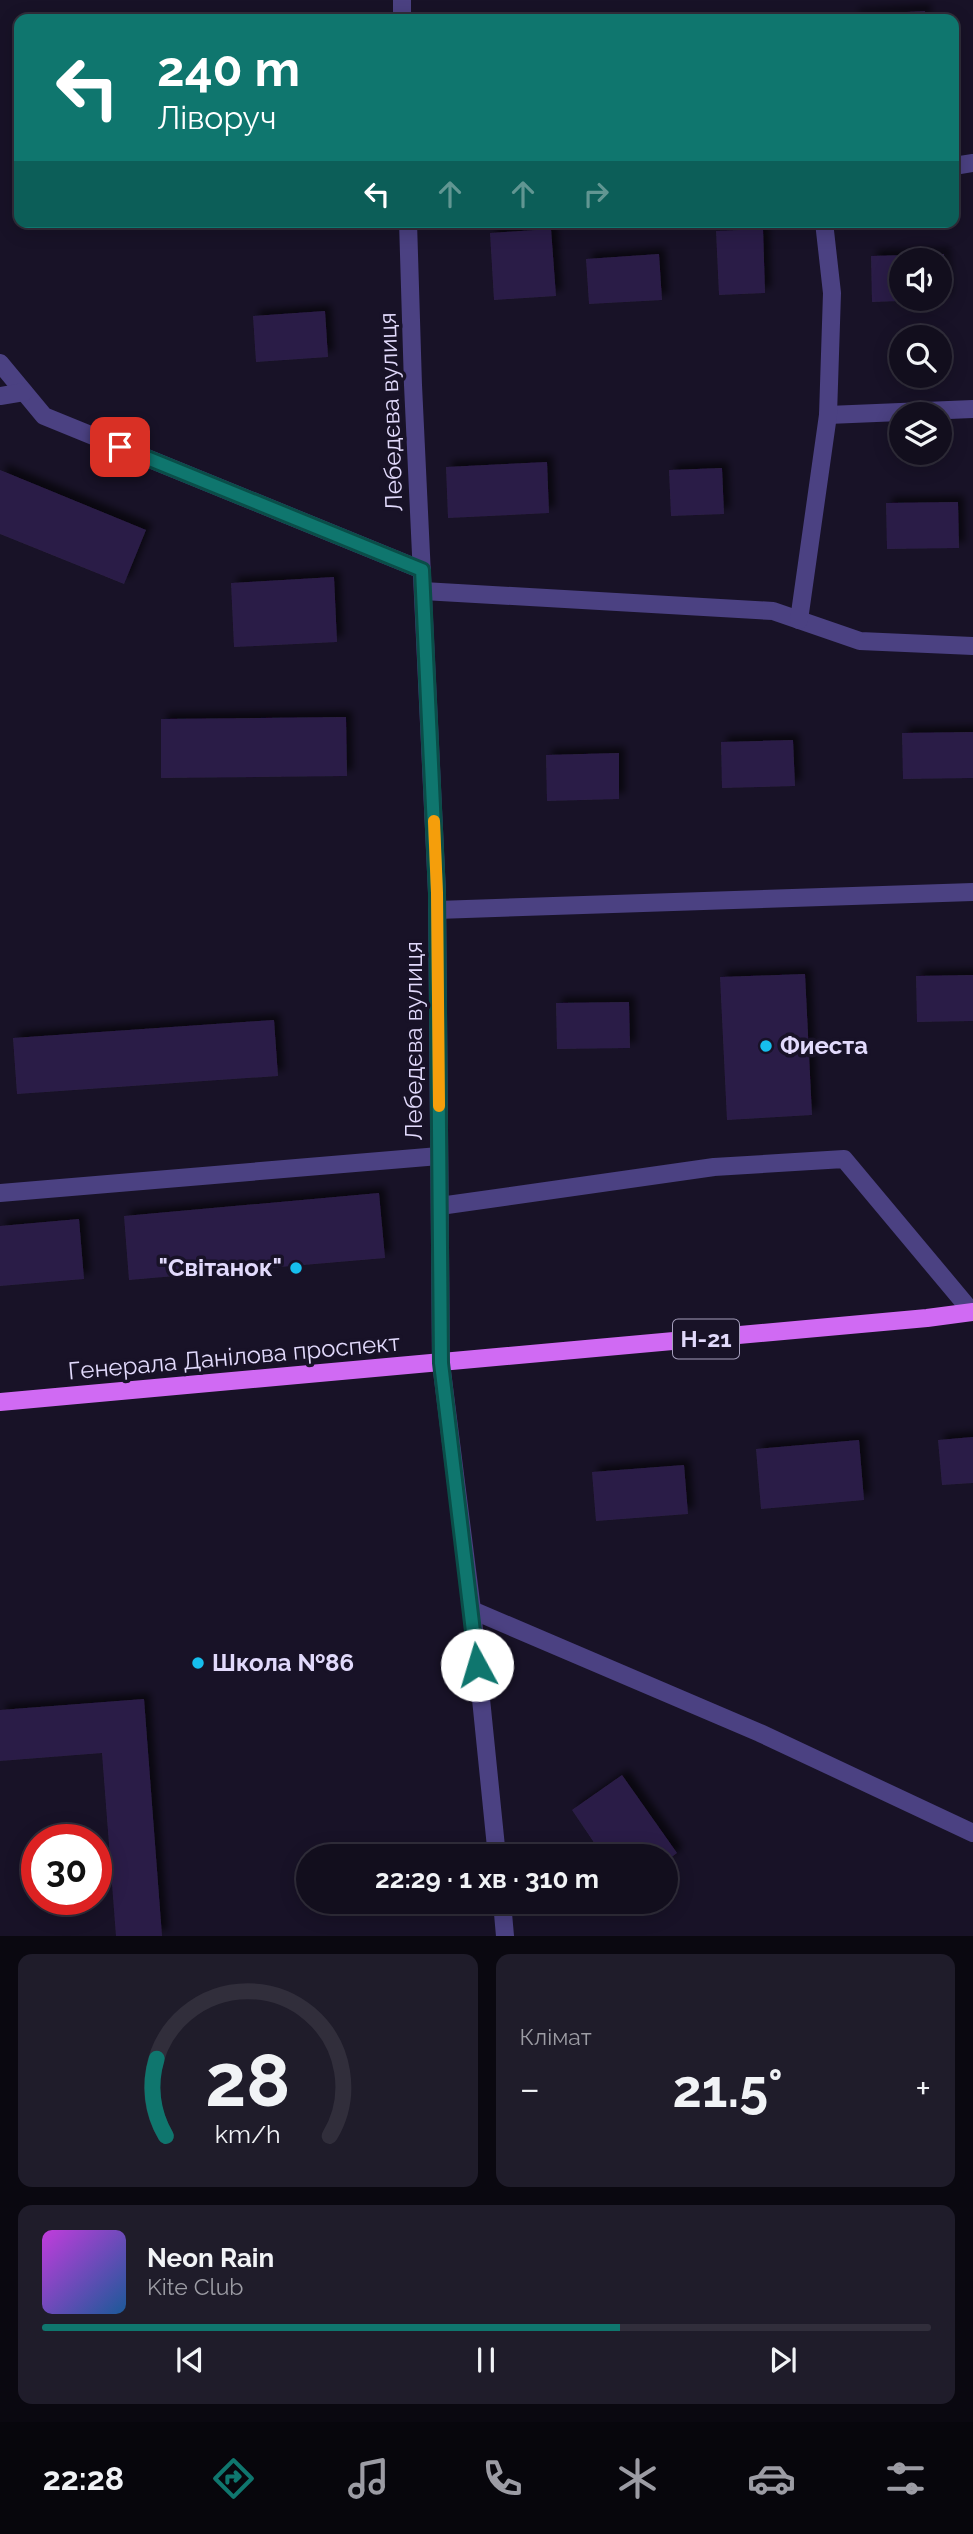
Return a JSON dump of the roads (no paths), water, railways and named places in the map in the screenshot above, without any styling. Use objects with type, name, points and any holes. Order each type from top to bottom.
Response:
[{"type":"main road","name":"Генерала Данілова проспект","points":[[0,1402],[913,1320],[972,1312]]},
{"type":"street","name":"Лебедєва вулиця","points":[[408,228],[437,910],[441,1363],[472,1610],[496,1844]]},
{"type":"street","points":[[799,620],[828,415],[832,293],[825,228]]},
{"type":"street","points":[[0,363],[44,416],[422,570]]},
{"type":"street","points":[[0,396],[24,392]]},
{"type":"street","points":[[828,415],[973,409]]},
{"type":"street","points":[[423,591],[773,611],[860,641],[973,646]]},
{"type":"street","points":[[437,910],[973,892]]},
{"type":"street","points":[[0,1193],[439,1156]]},
{"type":"street","points":[[440,1206],[714,1167],[844,1159],[972,1312]]},
{"type":"street","points":[[472,1610],[761,1733],[973,1833]]},
{"type":"street","points":[[503,1914],[505,1936]]},
{"type":"place","name":"Фиеста","points":[[766,1046]]},
{"type":"place","name":"\"Світанок\"","points":[[296,1268]]},
{"type":"place","name":"Школа №86","points":[[198,1663]]}]
